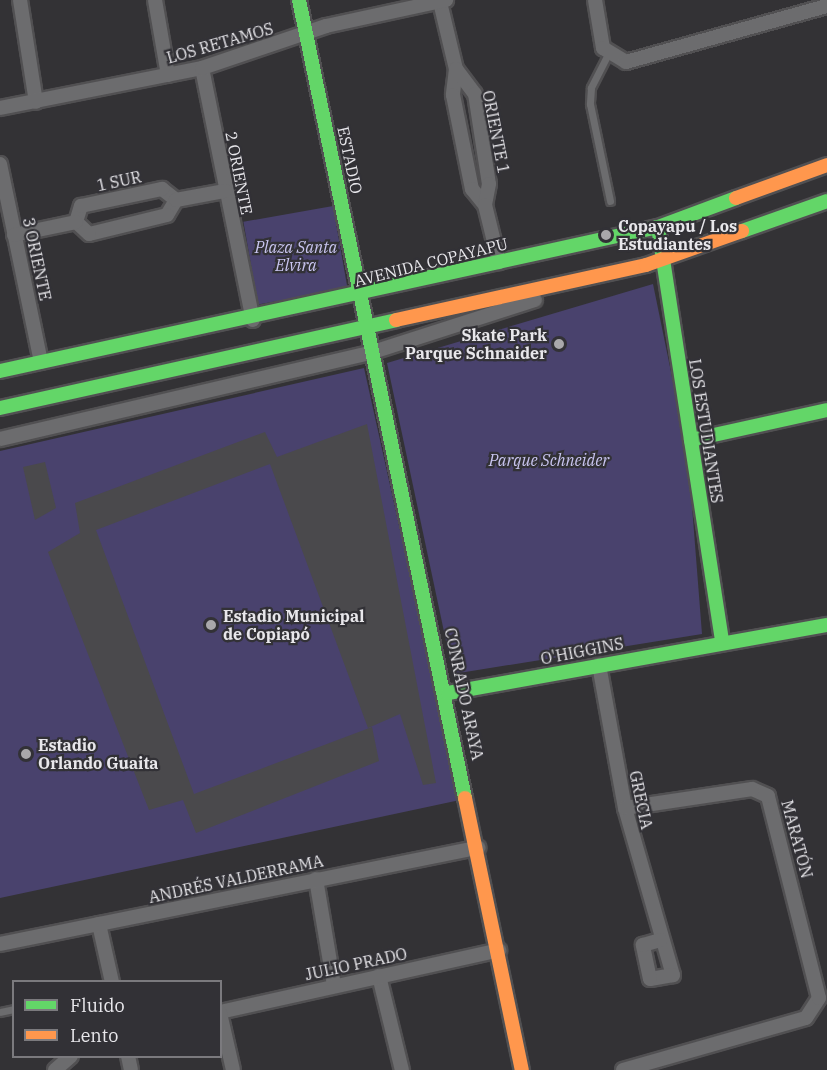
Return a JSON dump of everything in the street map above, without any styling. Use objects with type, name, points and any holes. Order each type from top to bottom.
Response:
[{"type":"main road","name":"ESTADIO","points":[[299,0],[368,327]]},
{"type":"main road","name":"AVENIDA COPAYAPU","points":[[0,371],[253,320],[658,227],[827,165]]},
{"type":"main road","points":[[0,408],[646,265],[827,201]]},
{"type":"main road","name":"LOS ESTUDIANTES","points":[[658,227],[722,641]]},
{"type":"main road","name":"CONRADO ARAYA","points":[[368,327],[448,693],[522,1070]]},
{"type":"main road","points":[[691,440],[827,410]]},
{"type":"main road","name":"O'HIGGINS","points":[[448,693],[722,641],[827,625]]},
{"type":"street","points":[[20,0],[36,102]]},
{"type":"street","points":[[155,0],[168,75]]},
{"type":"street","points":[[595,0],[608,54],[626,62],[827,6]]},
{"type":"street","name":"LOS RETAMOS","points":[[0,108],[202,68],[306,35],[443,1]]},
{"type":"street","name":"ORIENTE 1","points":[[443,1],[456,69],[453,95],[471,189],[486,205]]},
{"type":"street","name":"2 ORIENTE","points":[[202,68],[225,191],[253,320]]},
{"type":"street","name":"ORIENTE 1","points":[[456,69],[474,94],[489,184],[486,205],[499,262]]},
{"type":"street","name":"3 ORIENTE","points":[[0,164],[41,362]]},
{"type":"street","name":"1 SUR","points":[[176,200],[167,215],[89,234],[76,222],[81,206],[162,189],[176,200],[225,191]]},
{"type":"street","points":[[14,235],[76,222]]},
{"type":"street","points":[[0,439],[373,352],[646,265]]},
{"type":"street","name":"GRECIA","points":[[599,665],[625,808],[660,940]]},
{"type":"street","name":"MARATÓN","points":[[623,1070],[806,1018],[819,998],[768,796],[752,789],[625,808]]},
{"type":"street","name":"ANDRÉS VALDERRAMA","points":[[0,944],[478,848]]},
{"type":"street","points":[[316,879],[334,985]]},
{"type":"street","points":[[99,924],[112,980]]},
{"type":"street","name":"JULIO PRADO","points":[[222,1012],[499,950]]},
{"type":"street","points":[[379,976],[402,1070]]},
{"type":"street","points":[[222,1021],[233,1070]]},
{"type":"street","points":[[55,1070],[69,1058]]},
{"type":"lane","points":[[608,54],[591,88],[590,105],[610,201]]},
{"type":"green space","name":"Plaza Santa Elvira","points":[[333,206],[348,289],[258,305],[243,222]]},
{"type":"green space","name":"Parque Schneider","points":[[653,284],[688,455],[702,634],[453,674],[387,363]]},
{"type":"green space","name":"Estadio Municipal de Copiapó","points":[[364,368],[460,800],[0,898],[0,451]]},
{"type":"building","points":[[367,424],[436,783],[423,785],[400,714],[368,728],[270,464],[96,530],[194,794],[372,727],[379,761],[196,833],[183,800],[149,810],[48,552],[80,533],[75,503],[265,432],[277,457]]},
{"type":"building","points":[[45,462],[56,508],[35,520],[23,467]]},
{"type":"traffic: fast","points":[[299,0],[465,798]]},
{"type":"traffic: fast","points":[[0,371],[658,227],[736,198]]},
{"type":"traffic: fast","points":[[742,231],[827,201]]},
{"type":"traffic: fast","points":[[658,227],[722,641]]},
{"type":"traffic: fast","points":[[0,408],[396,320]]},
{"type":"traffic: fast","points":[[691,440],[827,410]]},
{"type":"traffic: fast","points":[[448,693],[827,625]]},
{"type":"traffic: slow","points":[[736,198],[827,165]]},
{"type":"traffic: slow","points":[[396,320],[646,265],[742,231]]},
{"type":"traffic: slow","points":[[465,798],[522,1070]]},
{"type":"place","name":"Copayapu / Los Estudiantes","points":[[606,235]]},
{"type":"place","name":"Skate Park Parque Schnaider","points":[[559,344]]},
{"type":"place","name":"Estadio Municipal de Copiapó","points":[[211,625]]},
{"type":"place","name":"Estadio Orlando Guaita","points":[[26,754]]}]
